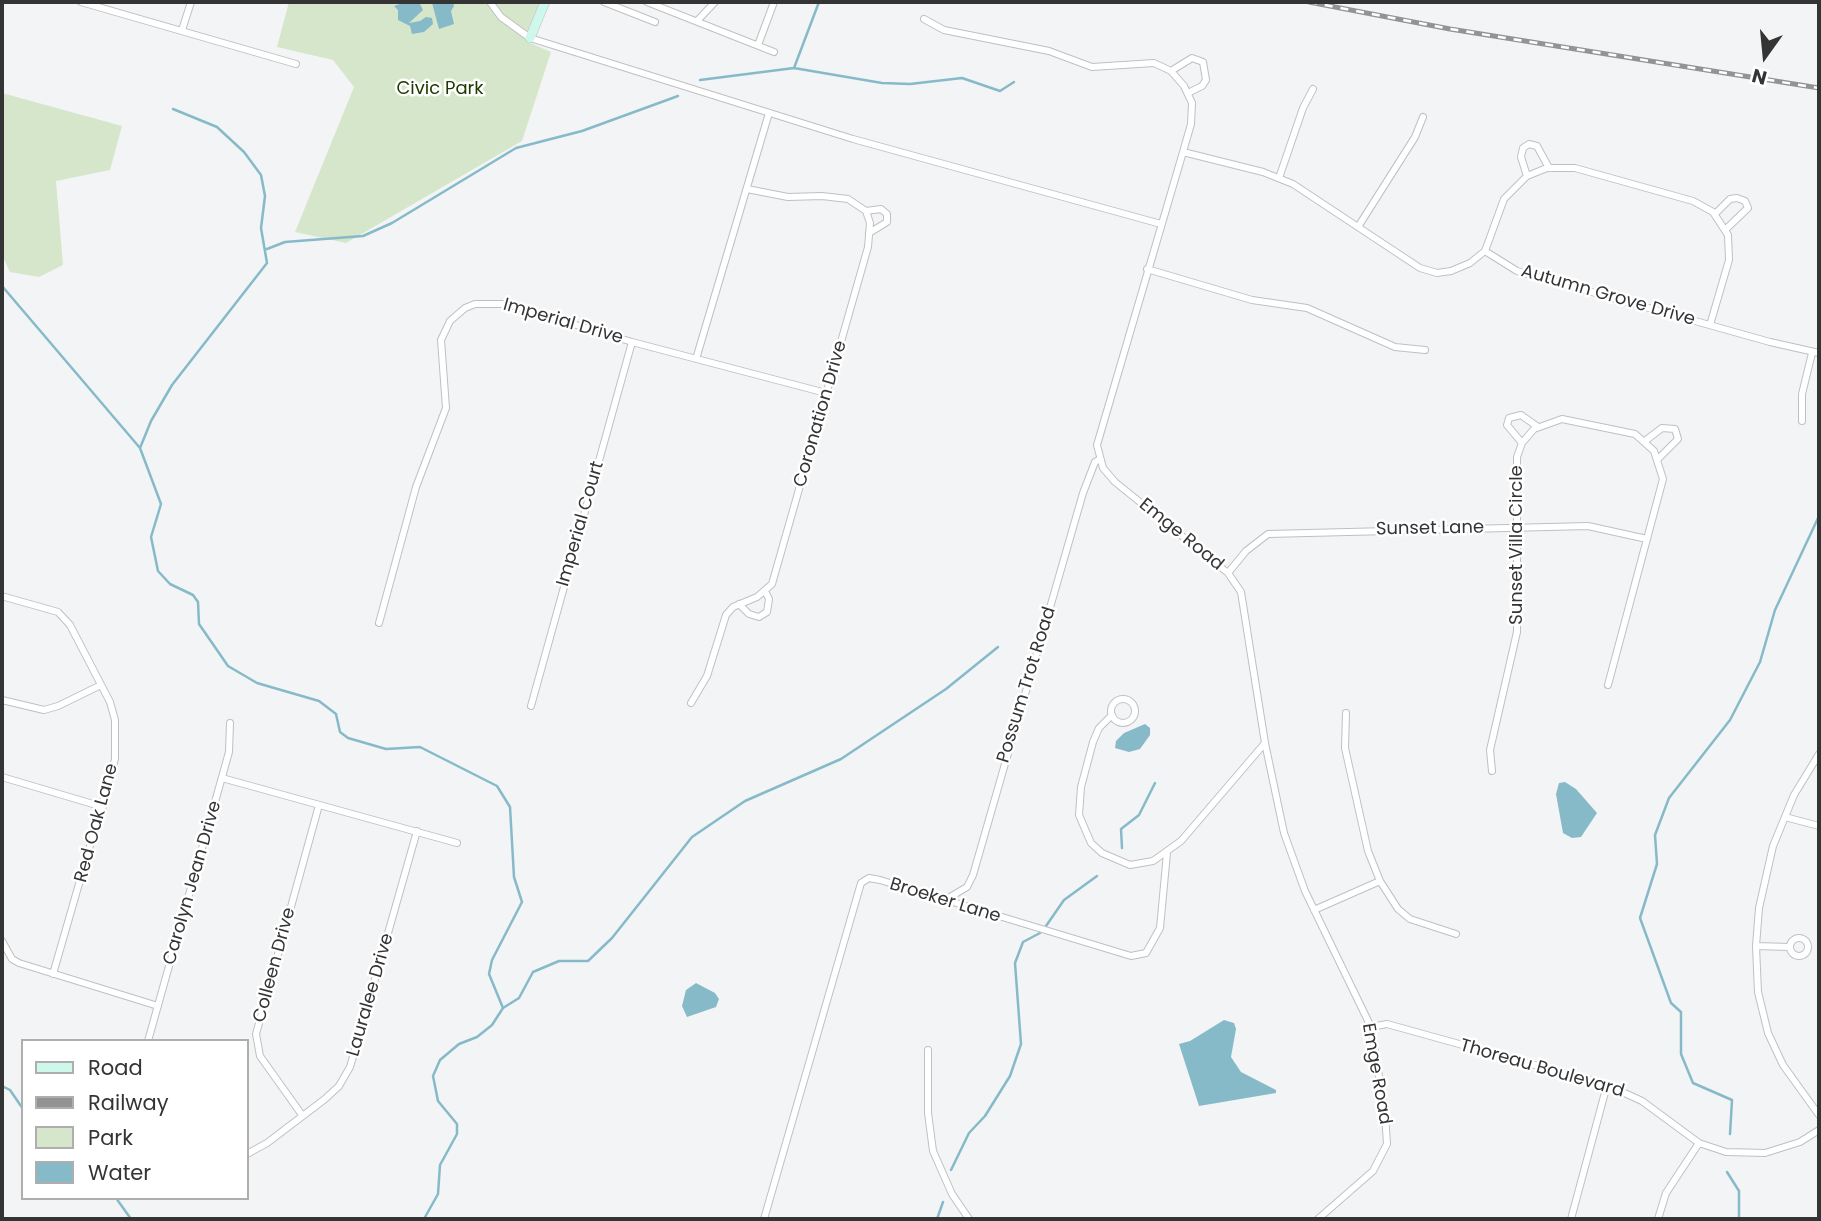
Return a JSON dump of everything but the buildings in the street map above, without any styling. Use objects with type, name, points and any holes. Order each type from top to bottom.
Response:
[{"type":"street","points":[[81,2],[296,64]]},
{"type":"street","points":[[182,30],[191,2]]},
{"type":"street","points":[[489,2],[501,18],[530,37],[769,113],[1160,225]]},
{"type":"street","points":[[530,37],[545,2]]},
{"type":"street","points":[[604,2],[654,22]]},
{"type":"street","points":[[647,2],[774,52]]},
{"type":"street","points":[[697,21],[715,2]]},
{"type":"street","points":[[758,45],[774,2]]},
{"type":"street","points":[[924,19],[944,30],[1049,51],[1093,67],[1154,63],[1171,71],[1188,93],[1192,103],[1191,124],[1097,445],[1100,459]]},
{"type":"street","points":[[1171,71],[1192,58],[1203,62],[1206,80],[1202,86],[1188,93]]},
{"type":"street","points":[[1279,178],[1303,108],[1313,89]]},
{"type":"street","points":[[696,359],[769,113]]},
{"type":"street","points":[[1358,227],[1415,137],[1423,117]]},
{"type":"street","points":[[1527,176],[1521,157],[1523,148],[1529,144],[1538,146],[1549,168]]},
{"type":"street","points":[[1184,152],[1279,178],[1420,268],[1437,273],[1461,269],[1485,251],[1504,199],[1527,176],[1549,168],[1575,168],[1693,201],[1715,214],[1725,230],[1729,260],[1710,325]]},
{"type":"street","name":"Coronation Drive","points":[[747,189],[788,197],[822,196],[848,199],[866,211],[881,209],[887,214],[887,222],[869,233]]},
{"type":"street","points":[[1715,214],[1730,200],[1737,198],[1745,201],[1748,208],[1725,230]]},
{"type":"street","name":"Coronation Drive","points":[[739,604],[749,614],[759,617],[767,612],[769,599],[765,591],[772,584],[779,564],[853,306],[869,233],[866,211]]},
{"type":"street","name":"Autumn Grove Drive","points":[[1485,251],[1517,271],[1815,353]]},
{"type":"street","points":[[1147,269],[1252,300],[1307,308],[1395,347],[1425,350]]},
{"type":"street","name":"Imperial Drive","points":[[379,623],[416,487],[446,408],[440,350],[450,321],[475,304],[507,304],[632,342],[826,393]]},
{"type":"street","name":"Imperial Court","points":[[531,706],[632,342]]},
{"type":"street","points":[[1802,421],[1802,394],[1815,353]]},
{"type":"street","name":"Sunset Villa Circle","points":[[1522,443],[1507,425],[1509,418],[1521,415],[1538,427]]},
{"type":"street","name":"Sunset Villa Circle","points":[[1492,771],[1490,750],[1517,632],[1519,600],[1514,478],[1522,443],[1538,427],[1551,421],[1572,419],[1635,434],[1645,441]]},
{"type":"street","points":[[1608,685],[1663,479],[1658,459],[1645,441],[1662,428],[1675,429],[1678,439],[1658,459]]},
{"type":"street","name":"Emge Road","points":[[1100,459],[1115,482],[1228,573],[1241,592],[1265,743],[1284,833],[1314,910],[1371,1027],[1387,1143],[1373,1171],[1318,1219]]},
{"type":"street","name":"Possum Trot Road","points":[[943,901],[967,887],[973,875],[1083,493],[1095,462],[1100,459]]},
{"type":"street","name":"Sunset Lane","points":[[1228,573],[1246,551],[1269,534],[1588,526],[1647,539]]},
{"type":"street","points":[[691,703],[707,676],[721,623],[733,607],[765,591]]},
{"type":"street","name":"Red Oak Lane","points":[[5,597],[58,612],[70,625],[110,702],[117,737],[115,759],[103,807],[53,974]]},
{"type":"street","points":[[2,700],[44,710],[100,685]]},
{"type":"street","points":[[1346,713],[1345,748],[1368,851],[1380,881],[1398,909],[1410,919],[1456,934]]},
{"type":"street","points":[[1112,715],[1099,728],[1088,758],[1078,803],[1080,823],[1091,843],[1118,862],[1142,864],[1167,853],[1194,828],[1265,743]]},
{"type":"street","name":"Carolyn Jean Drive","points":[[149,1039],[222,778],[230,740],[230,723]]},
{"type":"street","points":[[1819,754],[1785,817],[1765,877],[1756,946],[1758,992],[1768,1033],[1783,1065],[1819,1115]]},
{"type":"street","points":[[2,777],[103,807]]},
{"type":"street","points":[[222,778],[457,843]]},
{"type":"street","name":"Colleen Drive","points":[[302,1115],[260,1056],[256,1034],[319,804]]},
{"type":"street","points":[[1785,817],[1819,826]]},
{"type":"street","name":"Lauralee Drive","points":[[248,1153],[267,1143],[339,1086],[350,1068],[417,831]]},
{"type":"street","name":"Broeker Lane","points":[[764,1219],[861,883],[869,878],[880,880],[1131,956],[1146,953],[1160,928],[1167,853]]},
{"type":"street","points":[[1314,910],[1380,881]]},
{"type":"street","points":[[2,941],[12,959],[158,1006]]},
{"type":"street","points":[[1756,946],[1790,947]]},
{"type":"street","name":"Thoreau Boulevard","points":[[1371,1027],[1387,1024],[1607,1085],[1642,1101],[1699,1143],[1736,1154],[1765,1153],[1800,1142],[1819,1130]]},
{"type":"street","points":[[928,1050],[928,1113],[933,1150],[952,1194],[969,1219]]},
{"type":"street","points":[[1571,1219],[1607,1085]]},
{"type":"street","points":[[1658,1219],[1666,1193],[1699,1143]]},
{"type":"green space","name":"Civic Park","points":[[289,2],[545,2],[528,42],[551,52],[522,141],[346,243],[295,232],[354,87],[333,60],[277,47]]},
{"type":"green space","points":[[2,93],[122,126],[110,170],[56,181],[63,265],[39,277],[10,272],[2,255]]},
{"type":"water","points":[[419,2],[423,10],[409,23],[426,17],[432,18],[433,24],[424,32],[412,34],[410,26],[398,20],[398,10],[394,6]]},
{"type":"water","points":[[453,2],[451,11],[454,24],[439,29],[432,3]]},
{"type":"water","points":[[1145,724],[1150,728],[1150,735],[1140,749],[1129,752],[1115,748],[1116,741],[1124,733]]},
{"type":"water","points":[[1565,782],[1576,789],[1597,813],[1581,837],[1572,838],[1563,833],[1556,794],[1559,783]]},
{"type":"water","points":[[696,983],[715,993],[719,999],[716,1007],[687,1017],[682,1006],[686,990]]},
{"type":"water","points":[[1224,1020],[1234,1023],[1236,1029],[1231,1057],[1241,1072],[1276,1090],[1276,1093],[1199,1106],[1179,1044],[1190,1041]]},
{"type":"waterway","points":[[794,68],[819,2]]},
{"type":"waterway","points":[[700,80],[794,68],[882,83],[910,84],[962,78],[1000,91],[1014,82]]},
{"type":"waterway","points":[[267,249],[285,242],[363,236],[392,223],[516,148],[582,131],[678,96]]},
{"type":"waterway","points":[[140,448],[151,421],[172,385],[267,263],[261,228],[265,196],[261,175],[244,152],[217,127],[173,109]]},
{"type":"waterway","points":[[2,286],[140,448],[161,504],[151,537],[158,571],[170,584],[193,595],[198,602],[199,624],[228,666],[257,683],[319,701],[336,714],[340,732],[348,738],[386,749],[420,747],[497,786],[510,807],[514,877],[522,902],[492,960],[489,974],[503,1008]]},
{"type":"waterway","points":[[1730,1134],[1732,1100],[1693,1083],[1681,1054],[1681,1012],[1671,1003],[1640,918],[1657,864],[1655,835],[1669,798],[1730,720],[1760,662],[1775,610],[1819,516]]},
{"type":"waterway","points":[[424,1219],[438,1194],[440,1165],[457,1134],[457,1124],[438,1101],[433,1076],[440,1060],[459,1044],[477,1037],[492,1025],[503,1008],[519,998],[533,972],[559,961],[588,961],[612,938],[692,837],[745,801],[841,759],[946,689],[998,647]]},
{"type":"waterway","points":[[1122,848],[1121,829],[1139,815],[1155,783]]},
{"type":"waterway","points":[[1046,926],[1064,900],[1097,876]]},
{"type":"waterway","points":[[951,1170],[969,1133],[985,1116],[1010,1076],[1021,1044],[1015,963],[1023,942],[1040,933]]},
{"type":"waterway","points":[[2,1086],[10,1090],[21,1106]]},
{"type":"waterway","points":[[1727,1172],[1739,1191],[1739,1219]]},
{"type":"waterway","points":[[117,1200],[131,1219]]},
{"type":"waterway","points":[[937,1219],[943,1202]]},
{"type":"railway","points":[[1309,2],[1450,29],[1819,88]]}]
